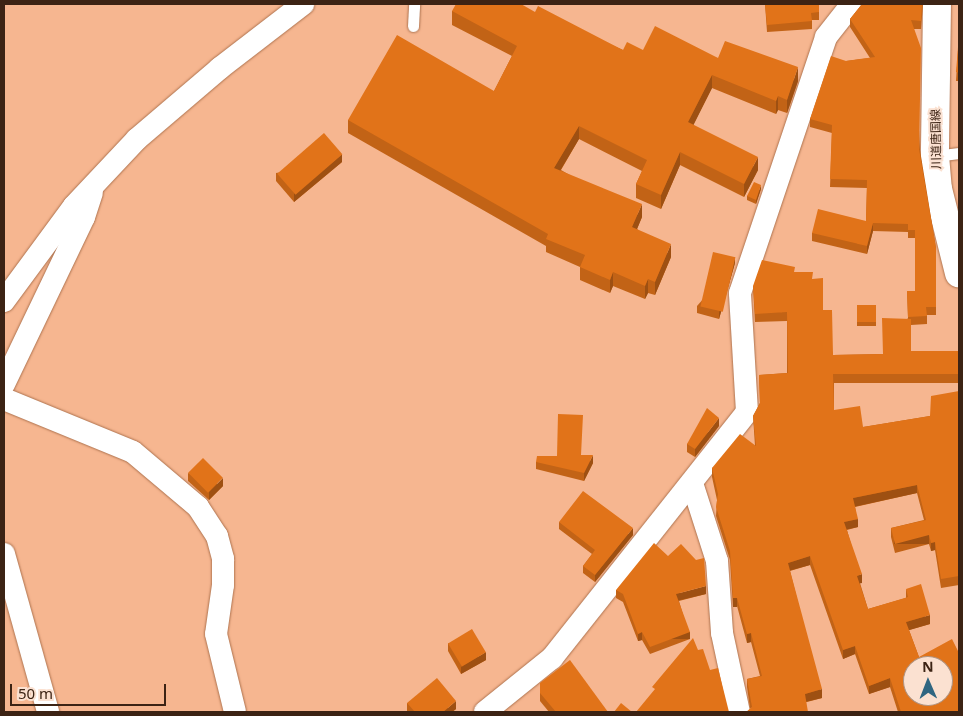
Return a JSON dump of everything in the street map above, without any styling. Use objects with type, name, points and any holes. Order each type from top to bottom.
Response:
[{"type":"main road","name":"川道唐国線","points":[[937,4],[947,154],[938,189],[959,272]]},
{"type":"street","points":[[4,300],[50,235],[94,184],[174,106],[303,4]]},
{"type":"street","points":[[485,712],[552,658],[748,412],[740,293],[826,37],[852,4]]},
{"type":"street","points":[[4,384],[84,217],[94,184]]},
{"type":"street","points":[[4,399],[133,452],[198,507],[217,536],[223,559],[223,584],[216,634],[235,712]]},
{"type":"street","points":[[692,483],[717,561],[722,633],[739,712]]},
{"type":"street","points":[[4,554],[48,712]]},
{"type":"lane","points":[[413,26],[414,4]]},
{"type":"building","points":[[456,4],[521,4],[535,12],[538,6],[623,50],[627,42],[643,50],[655,26],[718,58],[725,41],[798,67],[787,100],[778,96],[776,101],[712,75],[688,122],[758,157],[744,184],[680,152],[661,195],[636,184],[647,160],[579,126],[554,168],[642,204],[632,227],[671,244],[655,282],[648,279],[645,286],[613,272],[610,280],[580,267],[585,255],[546,239],[548,234],[348,120],[397,35],[494,91],[517,46],[452,11]]},
{"type":"building","points":[[765,4],[819,4],[819,12],[811,13],[812,21],[767,25]]},
{"type":"building","points":[[862,4],[922,4],[921,21],[911,20],[921,48],[919,149],[936,248],[936,307],[926,307],[927,316],[908,317],[907,291],[915,291],[915,230],[908,230],[908,224],[873,223],[867,246],[812,233],[818,209],[866,221],[867,180],[830,179],[832,125],[810,119],[831,56],[846,61],[875,57],[850,19]]},
{"type":"building","points":[[959,35],[959,73],[956,72]]},
{"type":"building","points":[[324,133],[342,154],[296,195],[277,174]]},
{"type":"building","points":[[754,182],[761,185],[756,200],[747,196]]},
{"type":"building","points":[[713,252],[735,257],[723,312],[700,307]]},
{"type":"building","points":[[762,260],[795,267],[794,272],[813,272],[812,279],[823,278],[823,310],[832,310],[833,355],[883,354],[882,318],[911,319],[911,351],[959,351],[959,374],[833,374],[834,410],[860,406],[863,427],[930,416],[931,396],[959,391],[959,576],[941,579],[935,542],[931,543],[929,535],[895,544],[891,528],[926,520],[917,485],[853,498],[858,519],[844,522],[862,574],[857,576],[868,609],[908,597],[906,589],[921,584],[930,615],[906,622],[919,656],[903,656],[903,706],[953,706],[953,656],[921,656],[952,639],[959,653],[959,712],[901,712],[890,678],[869,686],[855,646],[843,650],[810,556],[788,563],[822,689],[805,694],[808,712],[746,712],[752,707],[747,679],[762,676],[751,633],[747,634],[737,598],[733,598],[730,551],[716,507],[718,494],[712,468],[740,434],[756,446],[753,416],[760,403],[759,375],[788,373],[787,312],[755,314],[753,286]]},
{"type":"building","points":[[857,305],[876,305],[876,322],[857,322]]},
{"type":"building","points":[[707,408],[719,418],[695,449],[687,444]]},
{"type":"building","points":[[558,414],[583,415],[581,455],[593,455],[584,473],[536,462],[537,456],[557,456]]},
{"type":"building","points":[[203,458],[223,478],[208,493],[188,473]]},
{"type":"building","points":[[583,491],[633,528],[595,575],[583,566],[595,550],[559,522]]},
{"type":"building","points":[[654,543],[668,556],[681,544],[696,560],[704,558],[706,586],[676,594],[690,632],[650,647],[642,632],[638,634],[623,594],[616,590]]},
{"type":"building","points":[[472,629],[486,652],[462,667],[448,643]]},
{"type":"building","points":[[693,638],[698,650],[703,649],[710,670],[718,668],[729,712],[636,712],[655,689],[652,687]]},
{"type":"building","points":[[570,660],[608,712],[556,712],[540,693],[540,683]]},
{"type":"building","points":[[437,678],[456,701],[443,712],[415,712],[407,703]]},
{"type":"building","points":[[621,703],[632,712],[614,712]]}]
